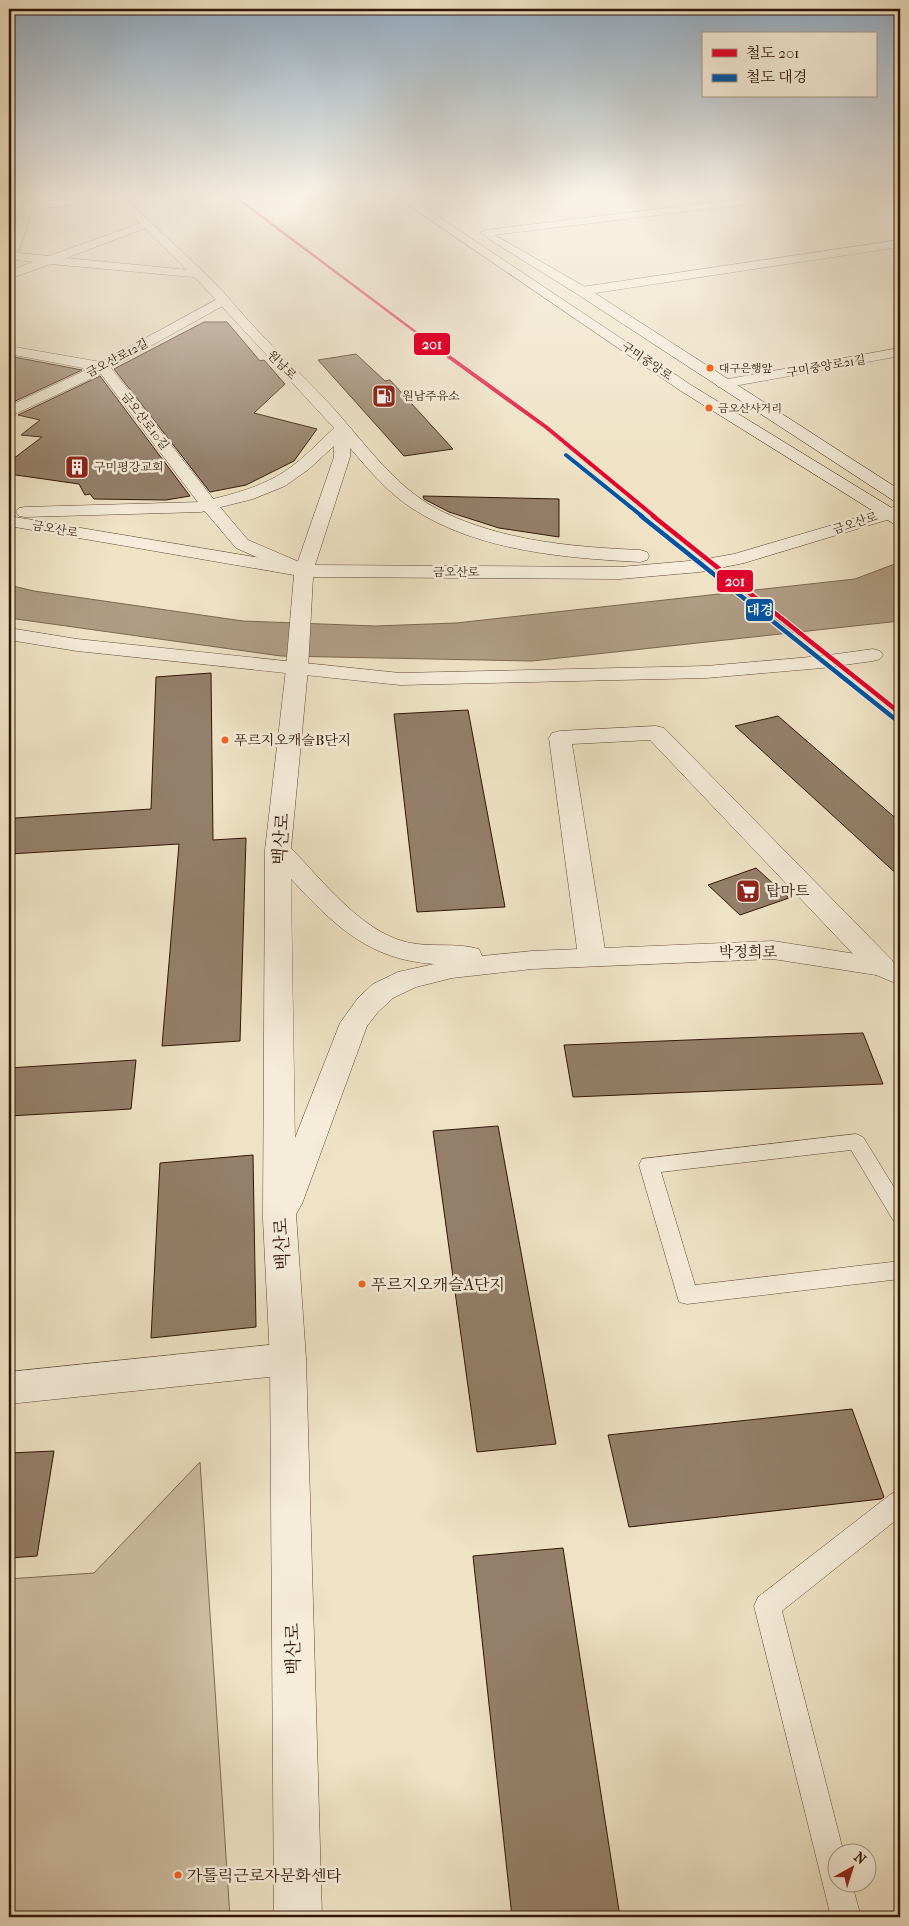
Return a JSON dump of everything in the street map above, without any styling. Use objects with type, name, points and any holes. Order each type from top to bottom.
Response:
[{"type":"street","name":"원남로","points":[[208,285],[408,498],[433,514],[464,528],[563,550],[628,555],[744,557]]},
{"type":"street","name":"구미중앙로","points":[[533,285],[686,388],[896,514]]},
{"type":"street","name":"구미중앙로","points":[[572,285],[900,497]]},
{"type":"street","points":[[582,291],[623,285]]},
{"type":"street","name":"금오산로12길","points":[[9,412],[103,367],[223,300]]},
{"type":"street","points":[[9,350],[103,367]]},
{"type":"street","name":"구미중앙로21길","points":[[723,384],[900,352]]},
{"type":"street","name":"금오산로10길","points":[[103,367],[209,505],[242,544],[304,572]]},
{"type":"street","points":[[9,512],[201,507],[252,493],[288,476],[342,429]]},
{"type":"street","points":[[304,572],[342,456],[342,429]]},
{"type":"street","name":"금오산로","points":[[9,521],[304,572],[620,573],[700,566],[744,557],[896,514]]},
{"type":"street","name":"백산로","points":[[298,1917],[288,1359],[280,1219],[278,850],[297,669],[304,572]]},
{"type":"street","points":[[12,639],[400,679],[696,672],[822,662],[873,655]]},
{"type":"street","points":[[592,956],[560,738],[656,733],[891,972]]},
{"type":"street","points":[[278,850],[353,925],[373,939],[396,949],[421,954],[592,956]]},
{"type":"street","name":"박정희로","points":[[592,956],[773,950],[891,972]]},
{"type":"street","points":[[280,1219],[354,1023],[368,1005],[383,991],[408,979],[452,969],[592,956]]},
{"type":"street","points":[[9,1388],[288,1359]]},
{"type":"lane","points":[[900,1214],[856,1142],[650,1165],[687,1295],[900,1270]]},
{"type":"lane","points":[[827,1844],[766,1606],[898,1508]]},
{"type":"lane","points":[[840,1894],[846,1917]]},
{"type":"shaded area","points":[[900,562],[900,621],[532,661],[281,656],[9,618],[9,585],[34,591],[243,621],[375,626],[456,623],[855,579]]},
{"type":"shaded area","points":[[200,1462],[230,1917],[9,1917],[9,1579],[94,1573]]},
{"type":"building","points":[[204,322],[227,322],[260,361],[264,360],[285,384],[254,413],[317,429],[294,461],[246,485],[210,492],[114,369]]},
{"type":"building","points":[[356,354],[385,381],[390,380],[453,449],[404,456],[318,360]]},
{"type":"building","points":[[9,356],[82,370],[9,404]]},
{"type":"building","points":[[100,376],[190,496],[166,500],[94,499],[90,494],[85,495],[79,484],[9,474],[9,462],[42,437],[21,435],[40,420],[18,415]]},
{"type":"building","points":[[423,496],[559,499],[559,537],[499,528],[449,512],[424,499]]},
{"type":"building","points":[[211,673],[213,840],[246,838],[240,1041],[162,1046],[179,844],[9,854],[9,847],[15,818],[151,809],[156,677]]},
{"type":"building","points":[[468,710],[505,907],[417,912],[394,714]]},
{"type":"building","points":[[778,716],[900,822],[900,877],[735,726]]},
{"type":"building","name":"탑마트","points":[[756,868],[789,898],[740,915],[708,885]]},
{"type":"building","points":[[863,1033],[883,1084],[573,1097],[564,1045]]},
{"type":"building","points":[[136,1060],[131,1109],[9,1116],[9,1068]]},
{"type":"building","points":[[498,1126],[556,1444],[477,1452],[433,1131]]},
{"type":"building","points":[[253,1155],[256,1327],[151,1338],[160,1163]]},
{"type":"building","points":[[852,1409],[884,1497],[881,1499],[629,1527],[608,1435]]},
{"type":"building","points":[[54,1451],[37,1556],[9,1558],[9,1453]]},
{"type":"building","points":[[563,1548],[620,1917],[512,1917],[473,1556]]},
{"type":"rail line","name":"201","points":[[351,285],[546,427],[651,514],[900,713]]},
{"type":"rail line","name":"대경","points":[[566,455],[895,719]]},
{"type":"place","name":"대구은행앞","points":[[710,368]]},
{"type":"place","name":"원남주유소","points":[[384,396]]},
{"type":"place","name":"금오산사거리","points":[[709,408]]},
{"type":"place","name":"구미평강교회","points":[[77,467]]},
{"type":"place","name":"푸르지오캐슬B단지","points":[[225,740]]},
{"type":"place","name":"탑마트","points":[[748,891]]},
{"type":"place","name":"푸르지오캐슬A단지","points":[[362,1284]]},
{"type":"place","name":"가톨릭근로자문화센타","points":[[178,1875]]}]
